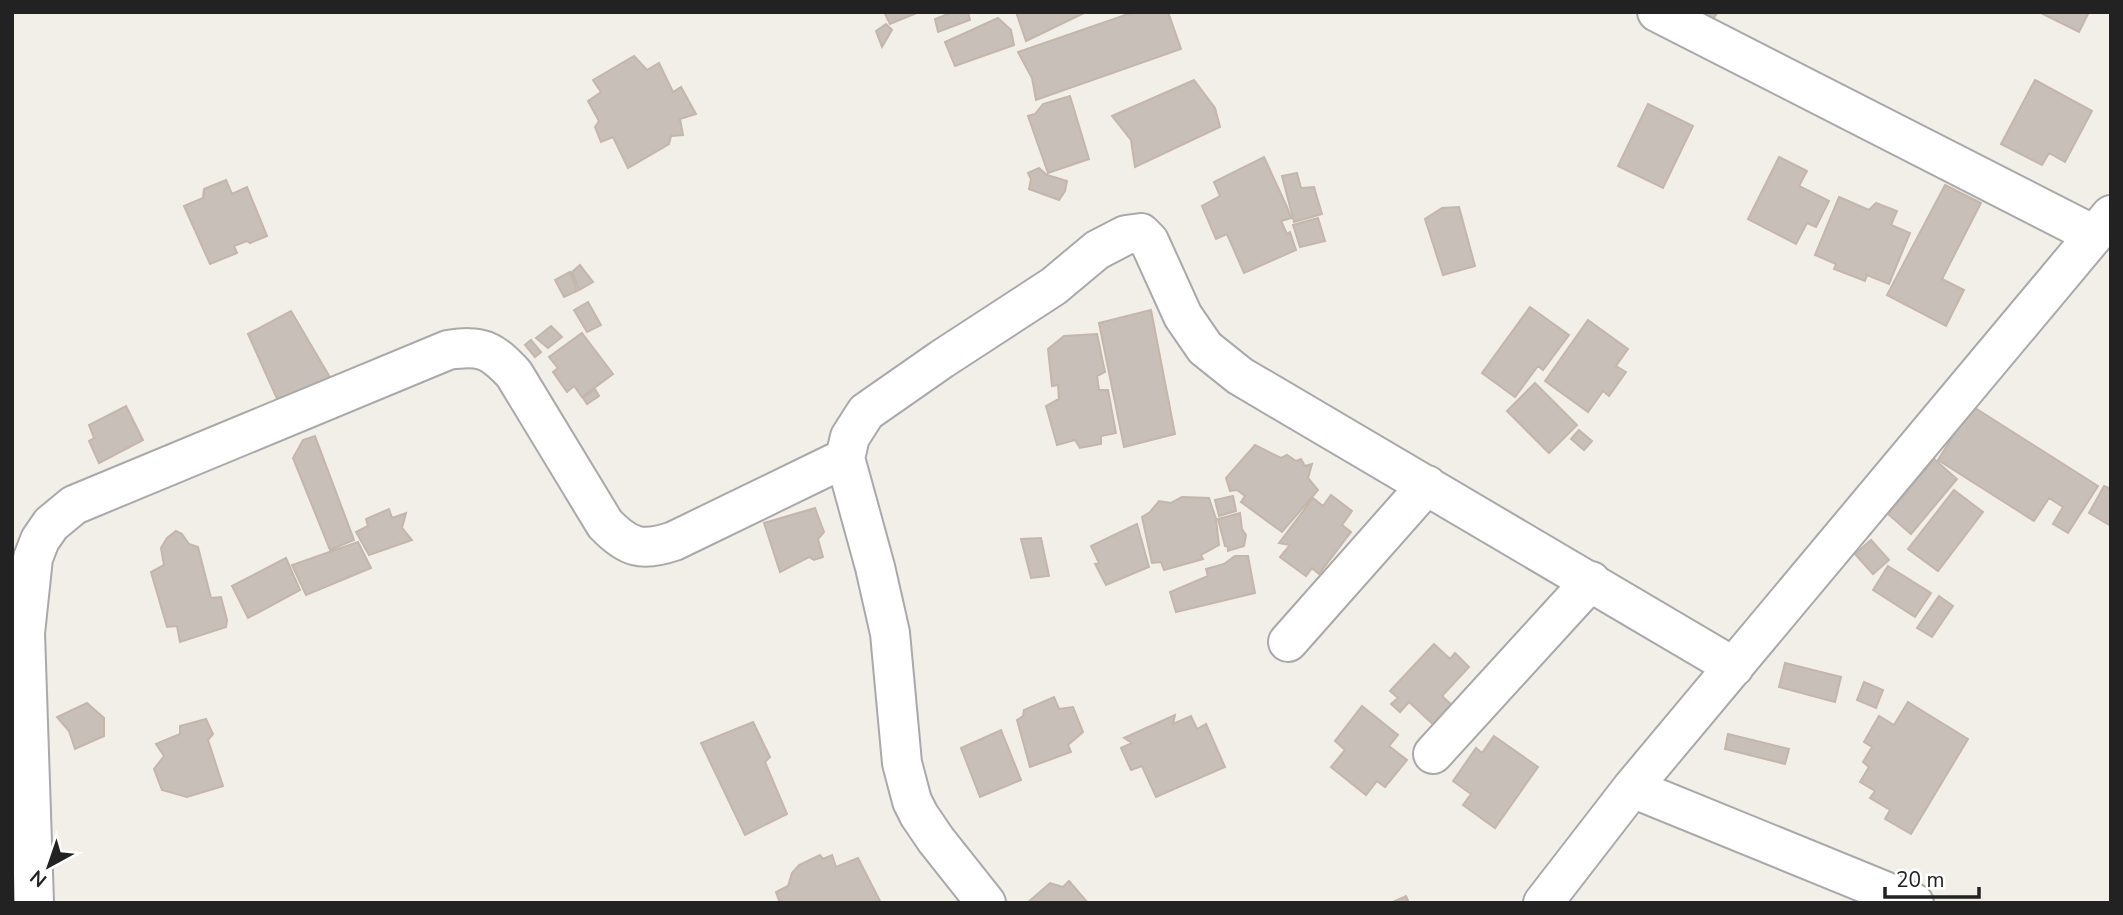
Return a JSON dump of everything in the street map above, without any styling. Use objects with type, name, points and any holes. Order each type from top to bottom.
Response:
[{"type":"street","points":[[1543,903],[1632,789],[2102,225],[1657,12]]},
{"type":"street","points":[[986,903],[936,840],[912,801],[902,763],[890,633],[845,458],[850,437],[866,412],[1054,286],[1097,250],[1126,234],[1141,233],[1149,241],[1183,316],[1205,348],[1240,376],[1734,667]]},
{"type":"street","points":[[33,903],[25,632],[33,558],[40,540],[51,524],[74,505],[448,350],[470,346],[484,349],[501,360],[514,374],[605,524],[620,539],[633,545],[654,548],[674,541],[845,458]]},
{"type":"street","points":[[1288,642],[1427,485]]},
{"type":"street","points":[[1433,754],[1591,581]]},
{"type":"street","points":[[1632,789],[1914,903]]},
{"type":"building","points":[[884,12],[919,12],[890,24]]},
{"type":"building","points":[[953,12],[968,12],[970,20],[938,32],[935,19]]},
{"type":"building","points":[[1016,12],[1086,12],[1026,41]]},
{"type":"building","points":[[1134,12],[1168,12],[1181,49],[1036,100],[1032,78],[1018,52]]},
{"type":"building","points":[[1675,12],[1718,12],[1707,27]]},
{"type":"building","points":[[2039,12],[2089,12],[2079,32]]},
{"type":"building","points":[[998,18],[1011,30],[1014,45],[955,66],[945,42]]},
{"type":"building","points":[[886,24],[892,30],[882,47],[876,31]]},
{"type":"building","points":[[634,56],[647,70],[659,63],[673,92],[681,87],[696,114],[680,119],[683,135],[671,136],[669,144],[628,168],[613,137],[601,142],[595,127],[599,121],[588,101],[601,92],[593,80]]},
{"type":"building","points":[[1194,80],[1215,108],[1220,127],[1135,167],[1131,140],[1112,116]]},
{"type":"building","points":[[2035,80],[2092,111],[2065,162],[2049,153],[2042,165],[2001,144]]},
{"type":"building","points":[[1070,96],[1089,159],[1048,173],[1028,116],[1035,114],[1043,104]]},
{"type":"building","points":[[1648,104],[1693,126],[1663,188],[1618,166]]},
{"type":"building","points":[[1264,157],[1291,218],[1281,221],[1287,234],[1290,232],[1296,250],[1244,273],[1227,234],[1216,239],[1202,206],[1220,196],[1214,182]]},
{"type":"building","points":[[1779,157],[1807,171],[1799,186],[1829,201],[1816,227],[1807,223],[1796,244],[1748,219]]},
{"type":"building","points":[[1039,168],[1047,175],[1067,181],[1059,200],[1029,189],[1031,179],[1028,173]]},
{"type":"building","points":[[1297,173],[1301,188],[1314,187],[1322,214],[1294,222],[1282,176]]},
{"type":"building","points":[[226,180],[232,194],[247,187],[267,236],[234,246],[237,253],[210,264],[184,206],[203,198],[204,189]]},
{"type":"building","points":[[1945,185],[1981,203],[1942,279],[1964,290],[1946,326],[1887,295]]},
{"type":"building","points":[[1839,197],[1869,210],[1876,203],[1897,211],[1891,225],[1910,233],[1889,284],[1867,275],[1865,281],[1834,269],[1836,264],[1815,255]]},
{"type":"building","points":[[1459,207],[1475,266],[1443,275],[1425,219],[1442,208]]},
{"type":"building","points":[[1318,218],[1325,241],[1300,247],[1293,225]]},
{"type":"building","points":[[580,265],[593,282],[579,290],[572,272]]},
{"type":"building","points":[[570,272],[577,291],[564,297],[555,280]]},
{"type":"building","points":[[588,302],[601,325],[587,332],[574,310]]},
{"type":"building","points":[[1530,307],[1569,335],[1543,370],[1538,366],[1515,397],[1482,373]]},
{"type":"building","points":[[1151,310],[1175,434],[1124,447],[1099,323]]},
{"type":"building","points":[[291,311],[331,379],[278,401],[248,334]]},
{"type":"building","points":[[1588,320],[1628,349],[1616,366],[1626,372],[1609,396],[1603,391],[1588,412],[1545,381]]},
{"type":"building","points":[[551,326],[562,337],[548,348],[536,338]]},
{"type":"building","points":[[582,333],[613,374],[582,397],[574,386],[567,392],[553,372],[558,368],[549,357]]},
{"type":"building","points":[[1097,334],[1105,372],[1097,376],[1099,390],[1108,390],[1116,433],[1101,436],[1101,444],[1080,448],[1075,440],[1057,445],[1046,406],[1059,399],[1058,385],[1052,386],[1048,349],[1064,336]]},
{"type":"building","points":[[531,340],[541,352],[535,357],[525,345]]},
{"type":"building","points":[[1535,383],[1577,425],[1549,453],[1507,411]]},
{"type":"building","points":[[595,389],[599,396],[587,404],[583,398]]},
{"type":"building","points":[[126,406],[143,440],[99,463],[89,441],[94,438],[89,425]]},
{"type":"building","points":[[1972,406],[2098,486],[2068,533],[2053,524],[2063,507],[2049,498],[2034,521],[1938,460]]},
{"type":"building","points":[[1579,430],[1592,441],[1584,450],[1571,439]]},
{"type":"building","points":[[315,436],[354,540],[330,550],[293,458],[303,440]]},
{"type":"building","points":[[1255,445],[1281,458],[1287,455],[1296,461],[1301,459],[1305,466],[1312,464],[1308,478],[1318,490],[1282,532],[1241,502],[1245,496],[1237,490],[1230,491],[1226,478]]},
{"type":"building","points":[[1934,459],[1957,479],[1911,534],[1888,514]]},
{"type":"building","points":[[2104,486],[2111,489],[2111,526],[2089,513]]},
{"type":"building","points":[[1954,490],[1983,512],[1938,571],[1908,549]]},
{"type":"building","points":[[1331,495],[1352,511],[1342,525],[1351,532],[1319,574],[1312,568],[1306,576],[1280,557],[1290,545],[1279,543],[1313,498],[1323,506]]},
{"type":"building","points":[[1233,496],[1236,511],[1219,516],[1215,500]]},
{"type":"building","points":[[1182,497],[1209,498],[1216,519],[1219,545],[1201,555],[1203,559],[1164,570],[1161,562],[1152,563],[1142,517],[1159,501],[1171,503]]},
{"type":"building","points":[[815,508],[824,532],[818,539],[823,557],[814,560],[809,557],[780,572],[764,523]]},
{"type":"building","points":[[389,509],[392,518],[406,513],[402,528],[412,540],[369,555],[356,532],[368,526],[366,519]]},
{"type":"building","points":[[1240,513],[1242,529],[1246,535],[1244,546],[1228,551],[1218,519]]},
{"type":"building","points":[[1137,524],[1149,567],[1106,585],[1095,564],[1099,563],[1091,546]]},
{"type":"building","points":[[176,531],[182,534],[189,544],[198,547],[211,598],[221,597],[227,620],[226,627],[180,642],[177,626],[167,627],[151,572],[164,565],[161,548],[167,538]]},
{"type":"building","points":[[1041,538],[1049,576],[1031,578],[1021,539]]},
{"type":"building","points":[[1871,540],[1889,560],[1873,574],[1855,554]]},
{"type":"building","points":[[358,542],[371,568],[306,595],[292,565]]},
{"type":"building","points":[[1235,556],[1248,556],[1255,593],[1176,612],[1170,592],[1208,576],[1206,569],[1224,564]]},
{"type":"building","points":[[286,558],[300,590],[248,618],[232,586]]},
{"type":"building","points":[[1888,566],[1931,593],[1915,617],[1873,590]]},
{"type":"building","points":[[1939,596],[1953,606],[1932,637],[1917,628]]},
{"type":"building","points":[[1434,644],[1450,659],[1455,653],[1469,667],[1442,696],[1454,707],[1436,727],[1409,702],[1400,712],[1391,704],[1398,698],[1390,691]]},
{"type":"building","points":[[1785,663],[1841,677],[1835,702],[1779,687]]},
{"type":"building","points":[[1864,682],[1883,690],[1876,708],[1857,700]]},
{"type":"building","points":[[1054,697],[1059,709],[1073,707],[1083,732],[1068,745],[1071,752],[1030,767],[1017,720],[1023,716],[1024,710]]},
{"type":"building","points":[[1908,702],[1968,739],[1911,834],[1885,819],[1890,810],[1870,798],[1875,791],[1860,782],[1869,767],[1863,762],[1872,747],[1864,742],[1879,716],[1894,725]]},
{"type":"building","points":[[87,703],[104,718],[104,736],[75,749],[69,731],[57,717]]},
{"type":"building","points":[[1362,706],[1398,735],[1389,746],[1407,760],[1385,787],[1377,781],[1366,795],[1331,767],[1345,750],[1335,741]]},
{"type":"building","points":[[1175,715],[1173,724],[1191,716],[1197,729],[1206,724],[1225,767],[1156,797],[1142,766],[1131,770],[1121,748],[1132,743],[1124,738]]},
{"type":"building","points":[[206,719],[213,734],[208,740],[223,786],[187,797],[162,790],[154,769],[164,756],[156,744],[180,734],[180,726]]},
{"type":"building","points":[[753,722],[770,757],[765,762],[787,814],[745,835],[701,743]]},
{"type":"building","points":[[1001,730],[1021,780],[980,797],[961,748]]},
{"type":"building","points":[[1728,734],[1789,749],[1785,764],[1725,749]]},
{"type":"building","points":[[1494,736],[1538,767],[1495,828],[1463,805],[1471,794],[1453,781],[1476,748],[1482,753]]},
{"type":"building","points":[[820,855],[823,859],[832,855],[836,867],[858,858],[881,903],[780,903],[776,892],[788,886],[792,873],[799,865]]},
{"type":"building","points":[[12,871],[18,872],[17,903],[12,903]]},
{"type":"building","points":[[1069,881],[1088,903],[1027,903],[1050,883],[1063,887]]},
{"type":"building","points":[[1406,896],[1409,903],[1391,903]]}]
